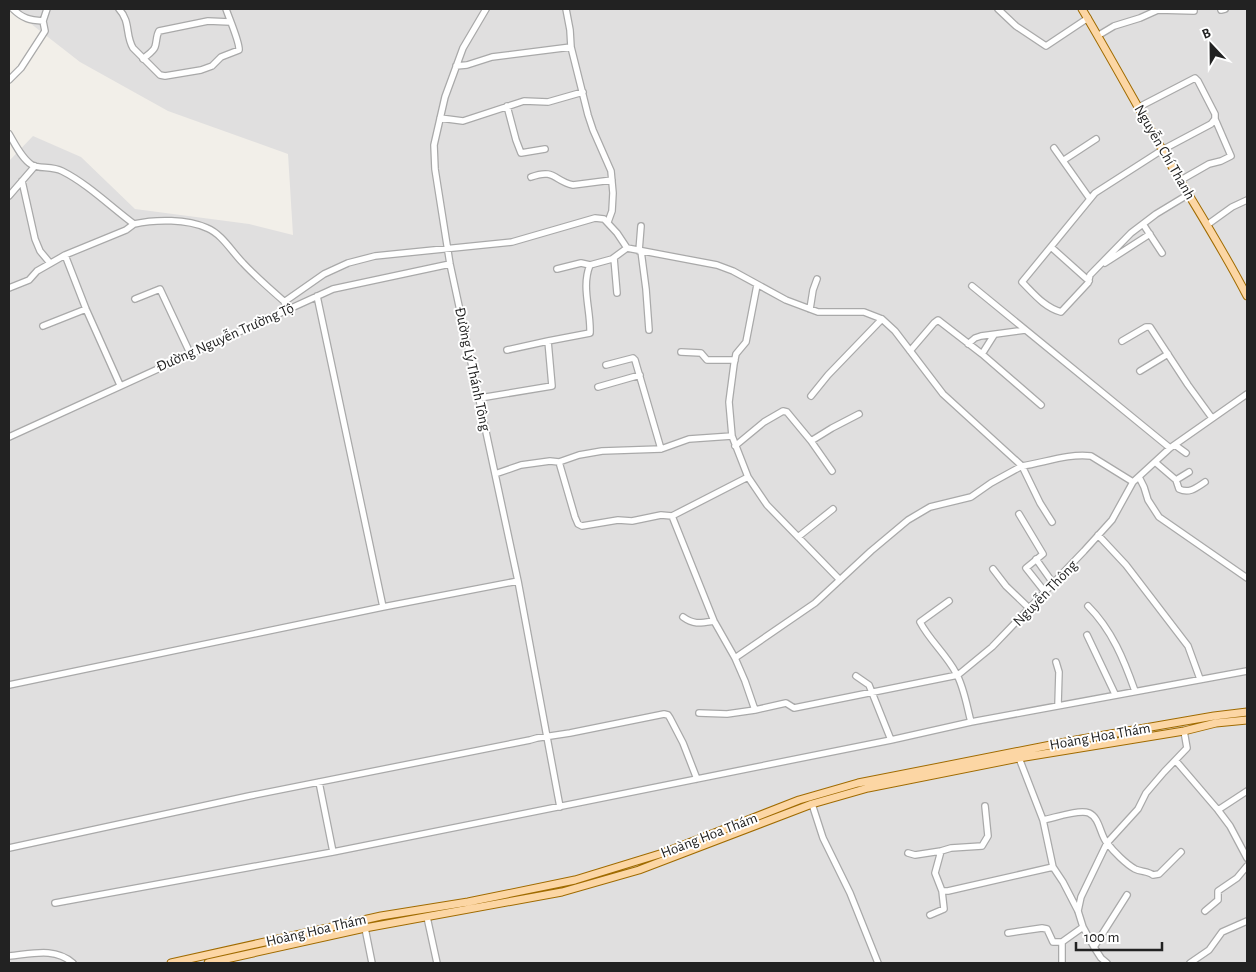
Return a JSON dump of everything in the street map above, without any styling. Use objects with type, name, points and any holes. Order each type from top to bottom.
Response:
[{"type":"main road","name":"Nguyễn Chí Thanh","points":[[1082,9],[1099,35],[1162,150],[1231,265],[1247,296]]},
{"type":"main road","name":"Hoàng Hoa Thám","points":[[171,963],[381,916],[575,880],[636,861],[858,783],[1017,755],[1214,716],[1247,712]]},
{"type":"main road","name":"Hoàng Hoa Thám","points":[[1017,755],[1184,731],[1216,723],[1247,720]]},
{"type":"main road","name":"Hoàng Hoa Thám","points":[[208,963],[365,928],[562,892],[639,870],[811,800]]},
{"type":"main road","points":[[636,861],[639,870]]},
{"type":"main road","points":[[309,931],[310,940]]},
{"type":"street","points":[[13,9],[20,16],[28,20],[43,21]]},
{"type":"street","points":[[9,80],[21,68],[45,31],[43,21],[47,9]]},
{"type":"street","points":[[119,9],[124,14],[128,23],[131,44],[160,75],[170,76],[212,66],[221,57],[239,50],[239,45],[226,9]]},
{"type":"street","name":"Đường Lý Thánh Tông","points":[[486,9],[463,48],[456,66],[434,145],[435,169],[450,264],[518,581],[560,807]]},
{"type":"street","points":[[566,9],[571,47],[593,130],[609,164],[613,193],[612,211],[608,222]]},
{"type":"street","points":[[998,9],[1016,26],[1046,46],[1088,18]]},
{"type":"street","points":[[1099,35],[1114,26],[1159,10],[1194,11]]},
{"type":"street","points":[[143,59],[156,45],[159,31],[208,21],[230,22]]},
{"type":"street","points":[[456,66],[467,65],[492,57],[571,47]]},
{"type":"street","points":[[1139,107],[1195,78],[1198,80],[1215,114],[1215,119],[1232,156],[1209,164],[1180,180]]},
{"type":"street","points":[[440,118],[463,121],[524,101],[548,102],[583,92]]},
{"type":"street","points":[[507,106],[521,153],[546,149]]},
{"type":"street","points":[[1188,194],[1156,214],[1131,233],[1090,275],[1089,281],[1061,312],[1051,309],[1043,303],[1022,282],[1095,193],[1162,150],[1211,124],[1215,119]]},
{"type":"street","points":[[9,134],[25,159],[35,166],[51,167],[62,171],[81,182],[134,224]]},
{"type":"street","points":[[1064,160],[1096,139]]},
{"type":"street","points":[[1054,148],[1090,199]]},
{"type":"street","points":[[9,196],[35,166]]},
{"type":"street","points":[[531,177],[541,174],[552,174],[573,185],[612,180]]},
{"type":"street","points":[[22,181],[35,239],[40,251],[50,263]]},
{"type":"street","points":[[1207,225],[1232,207],[1247,200]]},
{"type":"street","points":[[284,302],[324,274],[348,263],[375,256],[512,242],[595,218],[604,219],[626,248],[717,265],[733,271],[786,300],[818,312],[864,312],[882,319],[894,331],[943,394],[1022,466],[1040,503],[1052,522]]},
{"type":"street","points":[[9,288],[29,280],[37,271],[65,255],[126,230],[134,224],[168,221],[189,223],[208,228],[216,234],[242,263],[291,307]]},
{"type":"street","points":[[1143,224],[1162,254]]},
{"type":"street","points":[[641,226],[640,251],[650,330]]},
{"type":"street","points":[[1097,268],[1150,234]]},
{"type":"street","points":[[1051,247],[1089,281]]},
{"type":"street","points":[[557,269],[581,263],[590,265],[614,258],[626,248]]},
{"type":"street","points":[[65,255],[86,309],[120,385]]},
{"type":"street","points":[[614,258],[617,293]]},
{"type":"street","name":"Đường Nguyễn Trường Tộ","points":[[9,437],[333,289],[450,264]]},
{"type":"street","points":[[507,350],[590,333],[586,296],[587,273],[590,265]]},
{"type":"street","points":[[810,309],[817,279]]},
{"type":"street","points":[[757,285],[746,342],[736,354],[735,360],[729,402],[732,436],[748,477],[766,505],[840,580]]},
{"type":"street","points":[[972,286],[1172,446],[1186,453]]},
{"type":"street","points":[[135,299],[157,289],[161,290],[190,353]]},
{"type":"street","points":[[317,296],[383,607]]},
{"type":"street","points":[[43,326],[86,309]]},
{"type":"street","points":[[811,396],[828,375],[882,319]]},
{"type":"street","points":[[910,351],[938,320],[982,354],[1041,405]]},
{"type":"street","points":[[1122,341],[1146,327],[1150,327],[1212,418]]},
{"type":"street","points":[[968,344],[975,338],[1025,330]]},
{"type":"street","points":[[982,354],[994,335]]},
{"type":"street","points":[[480,398],[552,386],[548,341]]},
{"type":"street","points":[[681,352],[701,353],[707,360],[735,360]]},
{"type":"street","points":[[1140,371],[1168,354]]},
{"type":"street","points":[[606,365],[633,358],[635,360],[661,449]]},
{"type":"street","points":[[598,387],[640,375]]},
{"type":"street","name":"Nguyễn Thông","points":[[699,713],[727,714],[786,703],[794,708],[958,675],[992,647],[1030,609],[1112,520],[1133,482],[1172,446],[1247,394]]},
{"type":"street","points":[[735,446],[764,422],[783,411],[787,412],[812,441],[832,471]]},
{"type":"street","points":[[812,441],[858,414]]},
{"type":"street","points":[[495,474],[521,465],[550,461],[560,462],[579,455],[602,451],[661,449],[689,439],[732,436]]},
{"type":"street","points":[[735,658],[815,603],[915,516],[930,506],[971,497],[1022,466],[1067,457],[1090,456],[1133,482]]},
{"type":"street","points":[[560,462],[575,517],[578,524],[582,526],[618,520],[632,521],[672,516],[748,477]]},
{"type":"street","points":[[1154,462],[1176,480],[1179,489],[1183,491],[1188,492],[1205,482]]},
{"type":"street","points":[[1176,480],[1189,472]]},
{"type":"street","points":[[1139,477],[1148,500],[1159,517],[1247,578]]},
{"type":"street","points":[[798,537],[833,509]]},
{"type":"street","points":[[1019,514],[1042,554],[1026,568],[1045,592]]},
{"type":"street","points":[[672,516],[714,620],[735,658],[755,710]]},
{"type":"street","points":[[1098,535],[1126,565],[1188,646],[1200,679]]},
{"type":"street","points":[[1036,559],[1053,583]]},
{"type":"street","points":[[994,569],[1006,586],[1030,609]]},
{"type":"street","points":[[9,685],[383,607],[518,581]]},
{"type":"street","points":[[949,601],[920,622],[927,635],[944,654],[958,675],[971,722]]},
{"type":"street","points":[[1088,606],[1115,642],[1135,691]]},
{"type":"street","points":[[683,617],[697,624],[714,620]]},
{"type":"street","points":[[1088,635],[1115,694]]},
{"type":"street","points":[[1056,662],[1059,672],[1058,705]]},
{"type":"street","points":[[55,903],[333,852],[891,740],[971,722],[1247,671]]},
{"type":"street","points":[[856,676],[866,682],[873,693],[891,740]]},
{"type":"street","points":[[9,848],[319,782],[548,736],[668,715],[683,743],[697,779]]},
{"type":"street","points":[[1078,911],[1081,897],[1106,843],[1138,809],[1146,793],[1164,772],[1188,748],[1184,731]]},
{"type":"street","points":[[1017,755],[1043,820],[1053,867],[1078,911],[1083,927],[1094,947],[1101,958],[1107,963]]},
{"type":"street","points":[[1176,760],[1230,826],[1247,858]]},
{"type":"street","points":[[319,782],[333,852]]},
{"type":"street","points":[[1218,810],[1247,791]]},
{"type":"street","points":[[811,800],[823,838],[850,893],[878,963]]},
{"type":"street","points":[[908,853],[915,855],[951,848],[982,846],[988,836],[985,806]]},
{"type":"street","points":[[1043,820],[1079,812],[1088,813],[1097,822],[1106,843],[1132,867],[1155,876],[1181,852]]},
{"type":"street","points":[[930,915],[944,909],[942,891],[936,873],[941,851]]},
{"type":"street","points":[[1205,911],[1218,900],[1218,891],[1237,878],[1247,866]]},
{"type":"street","points":[[942,891],[1053,867]]},
{"type":"street","points":[[1094,947],[1127,895]]},
{"type":"street","points":[[427,917],[437,963]]},
{"type":"street","points":[[1190,963],[1209,950],[1222,932],[1247,921]]},
{"type":"street","points":[[1008,934],[1042,928],[1046,929],[1053,942],[1062,942],[1083,927]]},
{"type":"street","points":[[365,928],[372,963]]},
{"type":"street","points":[[1062,942],[1062,963]]},
{"type":"street","points":[[9,956],[50,952],[59,954],[73,963]]},
{"type":"shaded area","points":[[12,9],[1247,9],[1247,963],[9,963],[9,161],[33,136],[81,157],[135,209],[249,224],[293,235],[288,154],[168,111],[80,62]]}]
